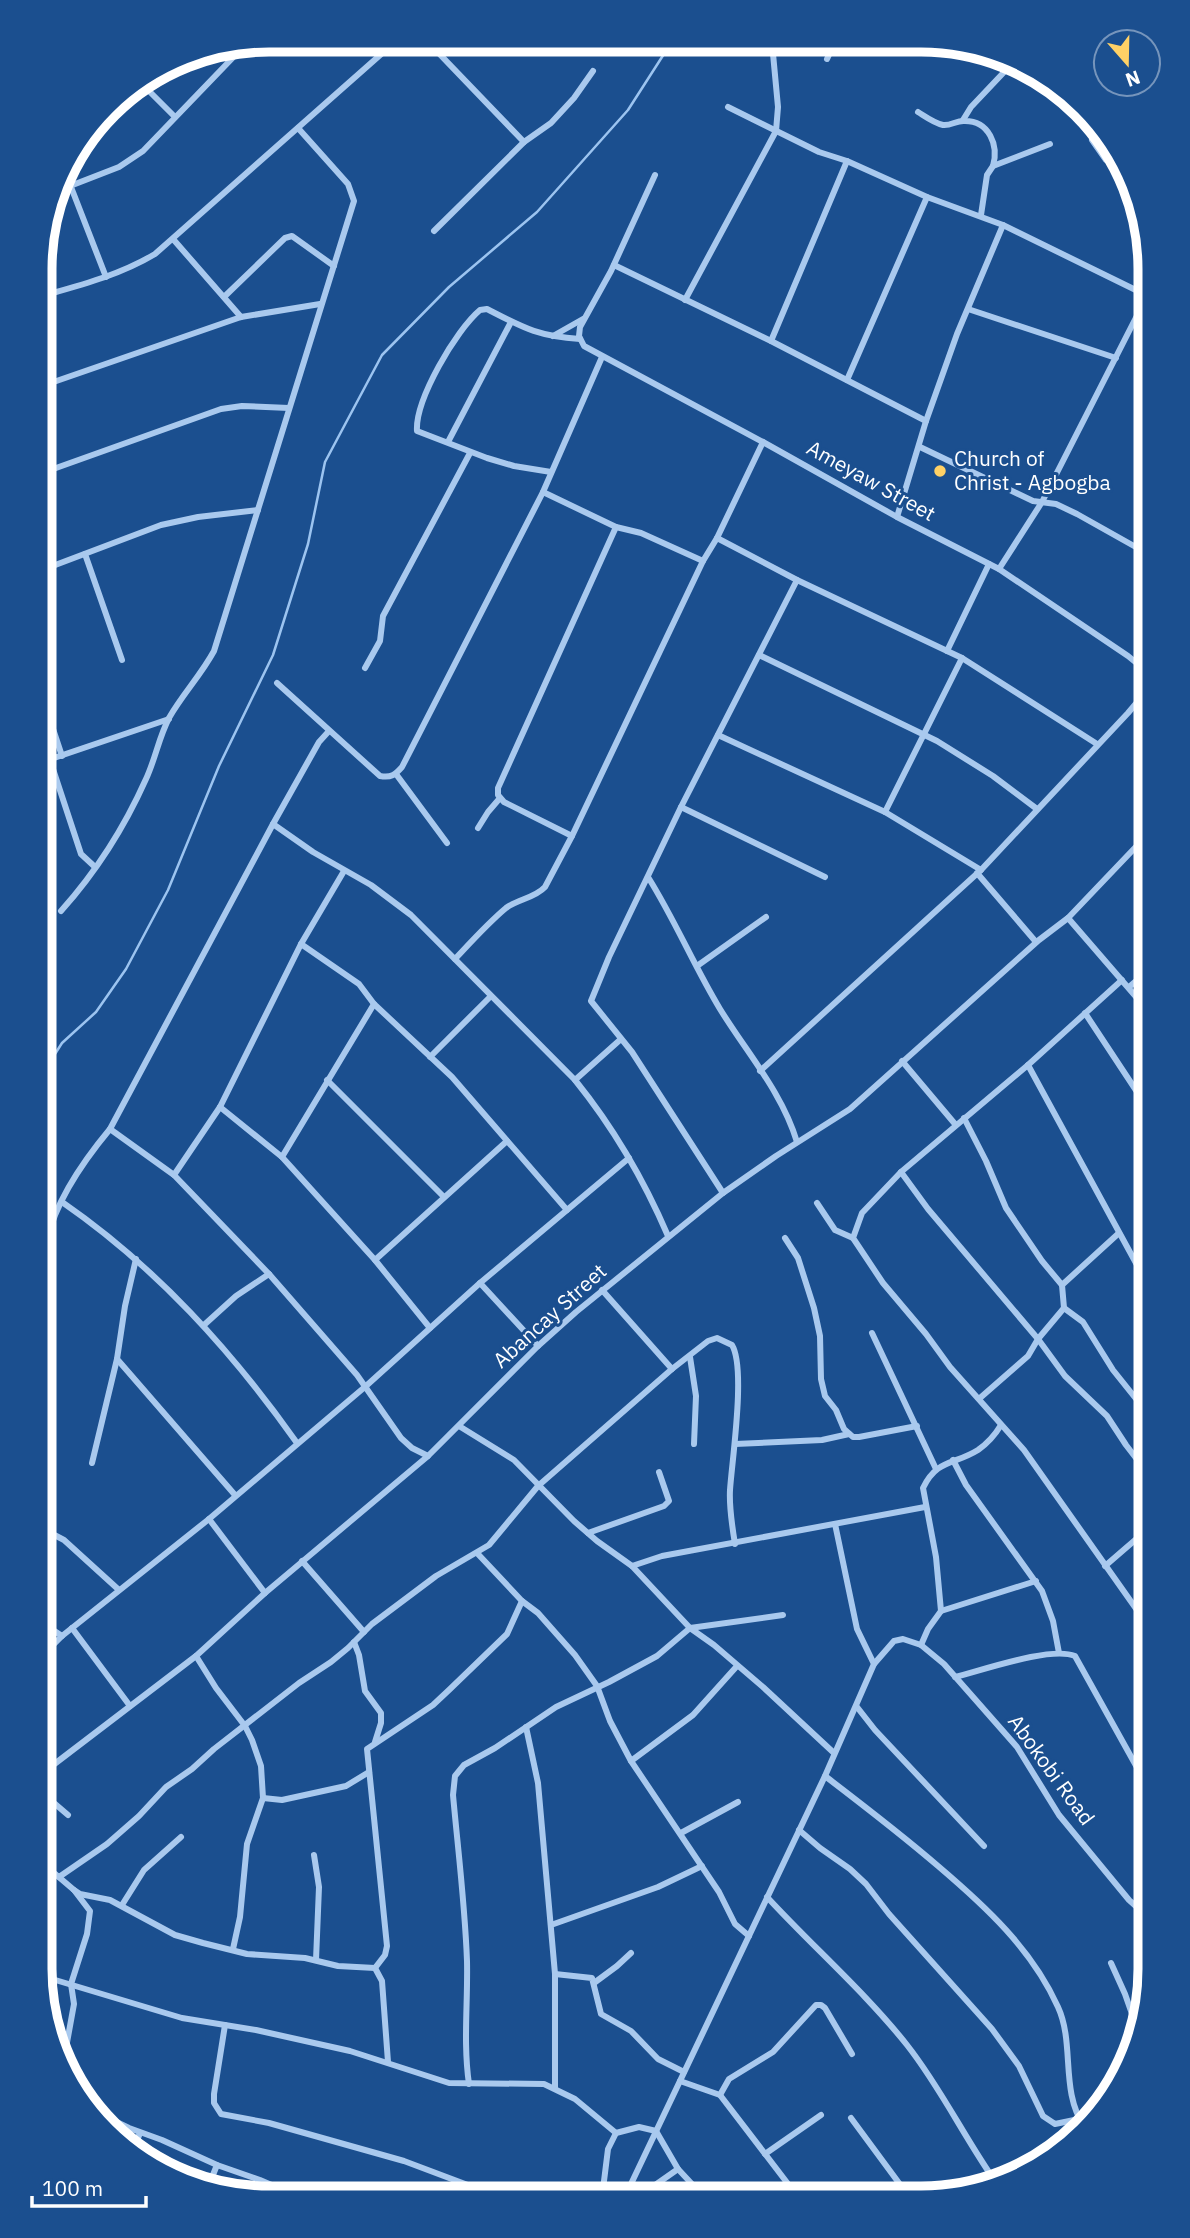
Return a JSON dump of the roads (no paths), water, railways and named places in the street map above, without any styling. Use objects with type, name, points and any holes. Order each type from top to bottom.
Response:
[{"type":"street","points":[[685,300],[776,131],[778,107],[773,52]]},
{"type":"street","points":[[827,60],[830,52]]},
{"type":"street","points":[[52,293],[138,264],[173,239],[383,53]]},
{"type":"street","points":[[438,53],[524,142]]},
{"type":"street","points":[[106,277],[70,186],[132,159],[234,56]]},
{"type":"street","points":[[433,231],[524,142],[551,123],[574,98],[593,71]]},
{"type":"street","points":[[963,120],[971,107],[1005,71]]},
{"type":"street","points":[[148,90],[175,117]]},
{"type":"street","points":[[728,107],[819,152],[847,161],[927,197],[981,215],[1138,292]]},
{"type":"street","points":[[918,112],[945,126],[963,120],[979,125],[994,140],[997,150],[988,175],[981,215]]},
{"type":"street","points":[[61,911],[95,867],[124,821],[147,778],[169,719],[204,671],[214,651],[354,201],[352,192],[298,128]]},
{"type":"street","points":[[1092,140],[1107,160]]},
{"type":"street","points":[[993,166],[1050,144]]},
{"type":"street","points":[[771,341],[847,161]]},
{"type":"street","points":[[551,472],[514,466],[470,453],[416,431],[416,418],[439,364],[465,326],[480,310],[487,309],[532,332],[580,339],[580,327],[584,318],[614,265],[655,175]]},
{"type":"street","points":[[847,380],[927,197]]},
{"type":"street","points":[[897,517],[926,421],[957,334],[1003,225]]},
{"type":"street","points":[[224,297],[285,238],[292,236],[334,266]]},
{"type":"street","points":[[173,239],[241,317]]},
{"type":"street","points":[[614,265],[771,341],[926,421]]},
{"type":"street","points":[[52,383],[241,317],[320,304]]},
{"type":"street","points":[[968,309],[1116,358]]},
{"type":"street","points":[[999,569],[1042,502],[1138,316]]},
{"type":"street","points":[[552,337],[584,318]]},
{"type":"street","points":[[448,442],[511,322]]},
{"type":"street","name":"Ameyaw Street","points":[[580,339],[584,346],[601,357],[631,370],[897,517],[999,569],[1138,664]]},
{"type":"street","points":[[277,683],[380,776],[389,777],[396,774],[543,492],[601,357]]},
{"type":"street","points":[[52,469],[221,409],[242,406],[289,408]]},
{"type":"street","points":[[454,959],[506,908],[522,898],[540,892],[572,836],[703,561],[764,442]]},
{"type":"street","points":[[920,447],[1033,500],[1056,504],[1138,548]]},
{"type":"street","points":[[365,668],[380,641],[383,616],[470,453]]},
{"type":"street","points":[[543,492],[616,527],[641,533],[703,561]]},
{"type":"street","points":[[52,566],[161,525],[198,517],[257,510]]},
{"type":"street","points":[[500,798],[500,780],[616,527]]},
{"type":"street","points":[[717,538],[797,580],[962,658],[1097,744]]},
{"type":"street","points":[[85,554],[122,660]]},
{"type":"street","points":[[947,651],[989,564]]},
{"type":"street","points":[[723,1193],[632,1052],[593,1005],[592,996],[608,957],[681,807],[797,580]]},
{"type":"street","points":[[759,655],[923,735],[993,776],[1037,809]]},
{"type":"street","points":[[885,812],[962,658]]},
{"type":"street","points":[[760,1071],[979,871],[1138,701]]},
{"type":"street","points":[[52,759],[169,719]]},
{"type":"street","points":[[52,726],[62,755]]},
{"type":"street","points":[[52,1221],[91,1151],[110,1129],[273,824],[319,742],[329,731]]},
{"type":"street","points":[[718,735],[885,812],[979,871],[1036,942]]},
{"type":"street","points":[[52,766],[81,854],[95,867]]},
{"type":"street","points":[[396,774],[447,843]]},
{"type":"street","points":[[478,828],[500,798]]},
{"type":"street","points":[[500,798],[572,836]]},
{"type":"street","points":[[681,807],[825,877]]},
{"type":"street","points":[[273,824],[396,902],[575,1080],[629,1158],[668,1236]]},
{"type":"street","name":"Abancay Street","points":[[52,1766],[196,1656],[302,1561],[428,1456],[538,1346],[602,1290],[723,1193],[850,1109],[1036,942],[1069,918],[1138,845]]},
{"type":"street","points":[[174,1175],[220,1107],[301,944],[344,871]]},
{"type":"street","points":[[648,877],[719,1006],[780,1100],[790,1119],[797,1142]]},
{"type":"street","points":[[697,966],[766,917]]},
{"type":"street","points":[[1069,918],[1138,998]]},
{"type":"street","points":[[301,944],[359,984],[374,1004],[452,1077],[567,1210]]},
{"type":"street","points":[[853,1238],[866,1207],[901,1172],[1028,1065],[1122,980]]},
{"type":"street","points":[[1129,987],[1138,980]]},
{"type":"street","points":[[429,1057],[491,996]]},
{"type":"street","points":[[282,1157],[374,1004]]},
{"type":"street","points":[[1085,1013],[1138,1091]]},
{"type":"street","points":[[575,1080],[621,1040]]},
{"type":"street","points":[[902,1061],[955,1124]]},
{"type":"street","points":[[1028,1065],[1137,1266]]},
{"type":"street","points":[[327,1080],[444,1197]]},
{"type":"street","points":[[220,1107],[282,1157],[375,1260],[430,1328]]},
{"type":"street","points":[[964,1118],[1010,1216],[1062,1285],[1064,1308],[1038,1339],[1028,1356],[980,1398]]},
{"type":"street","points":[[110,1129],[174,1175],[269,1274],[366,1386],[401,1438],[412,1448],[428,1456]]},
{"type":"street","points":[[375,1260],[507,1141]]},
{"type":"street","points":[[52,1646],[209,1519],[366,1386],[480,1283],[629,1158]]},
{"type":"street","points":[[901,1172],[928,1209],[1038,1339],[1065,1376],[1107,1416],[1137,1460]]},
{"type":"street","points":[[62,1202],[96,1225],[136,1259],[204,1325],[270,1405],[297,1443]]},
{"type":"street","points":[[817,1203],[835,1230],[853,1238],[883,1283],[1048,1482],[1137,1611]]},
{"type":"street","points":[[1062,1285],[1119,1233]]},
{"type":"street","points":[[785,1238],[797,1258],[814,1308],[820,1336],[821,1379],[825,1396],[851,1435]]},
{"type":"street","points":[[92,1463],[117,1359],[136,1259]]},
{"type":"street","points":[[204,1325],[236,1296],[269,1274]]},
{"type":"street","points":[[480,1283],[538,1346]]},
{"type":"street","points":[[602,1290],[672,1369]]},
{"type":"street","points":[[1064,1308],[1083,1322],[1113,1370],[1137,1400]]},
{"type":"street","points":[[872,1333],[936,1469]]},
{"type":"street","points":[[60,1877],[107,1844],[166,1787],[299,1683],[331,1662],[425,1583],[494,1541],[538,1486],[672,1369],[708,1341],[717,1338],[727,1341],[735,1350],[737,1359],[735,1444],[729,1502],[735,1544]]},
{"type":"street","points":[[690,1357],[696,1396],[694,1444]]},
{"type":"street","points":[[117,1359],[235,1495]]},
{"type":"street","points":[[941,1611],[936,1557],[923,1488],[936,1469],[980,1449],[1002,1425]]},
{"type":"street","points":[[459,1426],[514,1461],[588,1534],[632,1566],[690,1629],[714,1645],[772,1694],[834,1753]]},
{"type":"street","points":[[735,1444],[822,1440],[917,1426]]},
{"type":"street","points":[[953,1460],[966,1485],[1036,1581],[1050,1609],[1059,1653]]},
{"type":"street","points":[[588,1534],[664,1506],[668,1495],[659,1472]]},
{"type":"street","points":[[632,1566],[662,1556],[925,1507]]},
{"type":"street","points":[[209,1519],[265,1593]]},
{"type":"street","points":[[835,1524],[857,1629],[874,1664]]},
{"type":"street","points":[[52,1534],[64,1540],[119,1590]]},
{"type":"street","points":[[1105,1566],[1137,1538]]},
{"type":"street","points":[[477,1553],[522,1601],[538,1613],[575,1655],[597,1686],[610,1721],[631,1761],[719,1892],[735,1924],[749,1936]]},
{"type":"street","points":[[302,1561],[364,1632]]},
{"type":"street","points":[[632,2186],[825,1776],[874,1664],[894,1641],[903,1640],[921,1645],[941,1611],[1036,1581]]},
{"type":"street","points":[[374,1968],[387,1946],[367,1749],[417,1716],[449,1690],[507,1634],[522,1601]]},
{"type":"street","points":[[469,2084],[465,2037],[468,1973],[466,1918],[453,1784],[458,1770],[556,1707],[657,1656],[690,1629],[783,1615]]},
{"type":"street","points":[[72,1628],[130,1706]]},
{"type":"street","points":[[52,1629],[62,1636]]},
{"type":"street","points":[[354,1642],[365,1691],[381,1713],[375,1742]]},
{"type":"street","name":"Abokobi Road","points":[[921,1645],[955,1677],[1017,1748],[1059,1815],[1129,1900],[1137,1905]]},
{"type":"street","points":[[955,1677],[1059,1653],[1069,1654],[1079,1660],[1137,1767]]},
{"type":"street","points":[[196,1656],[245,1726],[253,1740],[261,1766],[263,1798],[247,1844],[240,1917],[233,1950]]},
{"type":"street","points":[[631,1761],[693,1715],[737,1666]]},
{"type":"street","points":[[857,1707],[875,1730],[984,1846]]},
{"type":"street","points":[[526,1727],[538,1783],[555,1973],[555,2088]]},
{"type":"street","points":[[263,1798],[282,1800],[346,1786],[369,1772]]},
{"type":"street","points":[[825,1776],[881,1818],[964,1887],[999,1921],[1031,1959],[1062,2016],[1069,2080],[1080,2115]]},
{"type":"street","points":[[52,1802],[68,1815]]},
{"type":"street","points":[[681,1833],[738,1802]]},
{"type":"street","points":[[799,1830],[866,1884],[889,1914],[978,2013],[1019,2066],[1043,2116],[1055,2124],[1072,2123]]},
{"type":"street","points":[[122,1905],[145,1870],[181,1837]]},
{"type":"street","points":[[314,1855],[319,1887],[316,1960]]},
{"type":"street","points":[[551,1925],[658,1887],[702,1866]]},
{"type":"street","points":[[52,1871],[74,1890],[90,1914],[87,1934],[71,1984],[74,2004],[67,2045]]},
{"type":"street","points":[[74,1890],[122,1905],[175,1935],[247,1954],[374,1968]]},
{"type":"street","points":[[768,1897],[870,2001],[906,2043],[991,2174]]},
{"type":"street","points":[[594,1983],[631,1953]]},
{"type":"street","points":[[1111,1963],[1132,2014]]},
{"type":"street","points":[[374,1968],[382,1981],[388,2062]]},
{"type":"street","points":[[555,1973],[592,1978],[601,2014],[631,2031],[658,2059],[684,2072]]},
{"type":"street","points":[[53,1979],[182,2018],[350,2051],[449,2083],[537,2084],[555,2088],[588,2108],[616,2133]]},
{"type":"street","points":[[720,2095],[729,2079],[773,2052],[816,2005],[825,2008],[852,2054]]},
{"type":"street","points":[[225,2025],[214,2094],[214,2103],[221,2114],[269,2123],[404,2161],[470,2186]]},
{"type":"street","points":[[680,2081],[720,2095],[788,2186]]},
{"type":"street","points":[[765,2154],[821,2115]]},
{"type":"street","points":[[851,2118],[901,2186]]},
{"type":"street","points":[[115,2121],[273,2186]]},
{"type":"street","points":[[603,2186],[608,2149],[616,2133],[639,2127],[656,2132],[678,2169],[694,2186]]},
{"type":"street","points":[[137,2141],[140,2133]]},
{"type":"street","points":[[212,2178],[217,2165]]},
{"type":"street","points":[[654,2186],[678,2169]]},
{"type":"waterway","points":[[52,1059],[62,1043],[96,1012],[126,969],[168,890],[219,766],[273,655],[308,544],[325,462],[382,355],[449,287],[537,212],[628,110],[665,52]]},
{"type":"place","name":"Church of Christ - Agbogba","points":[[940,471]]}]
